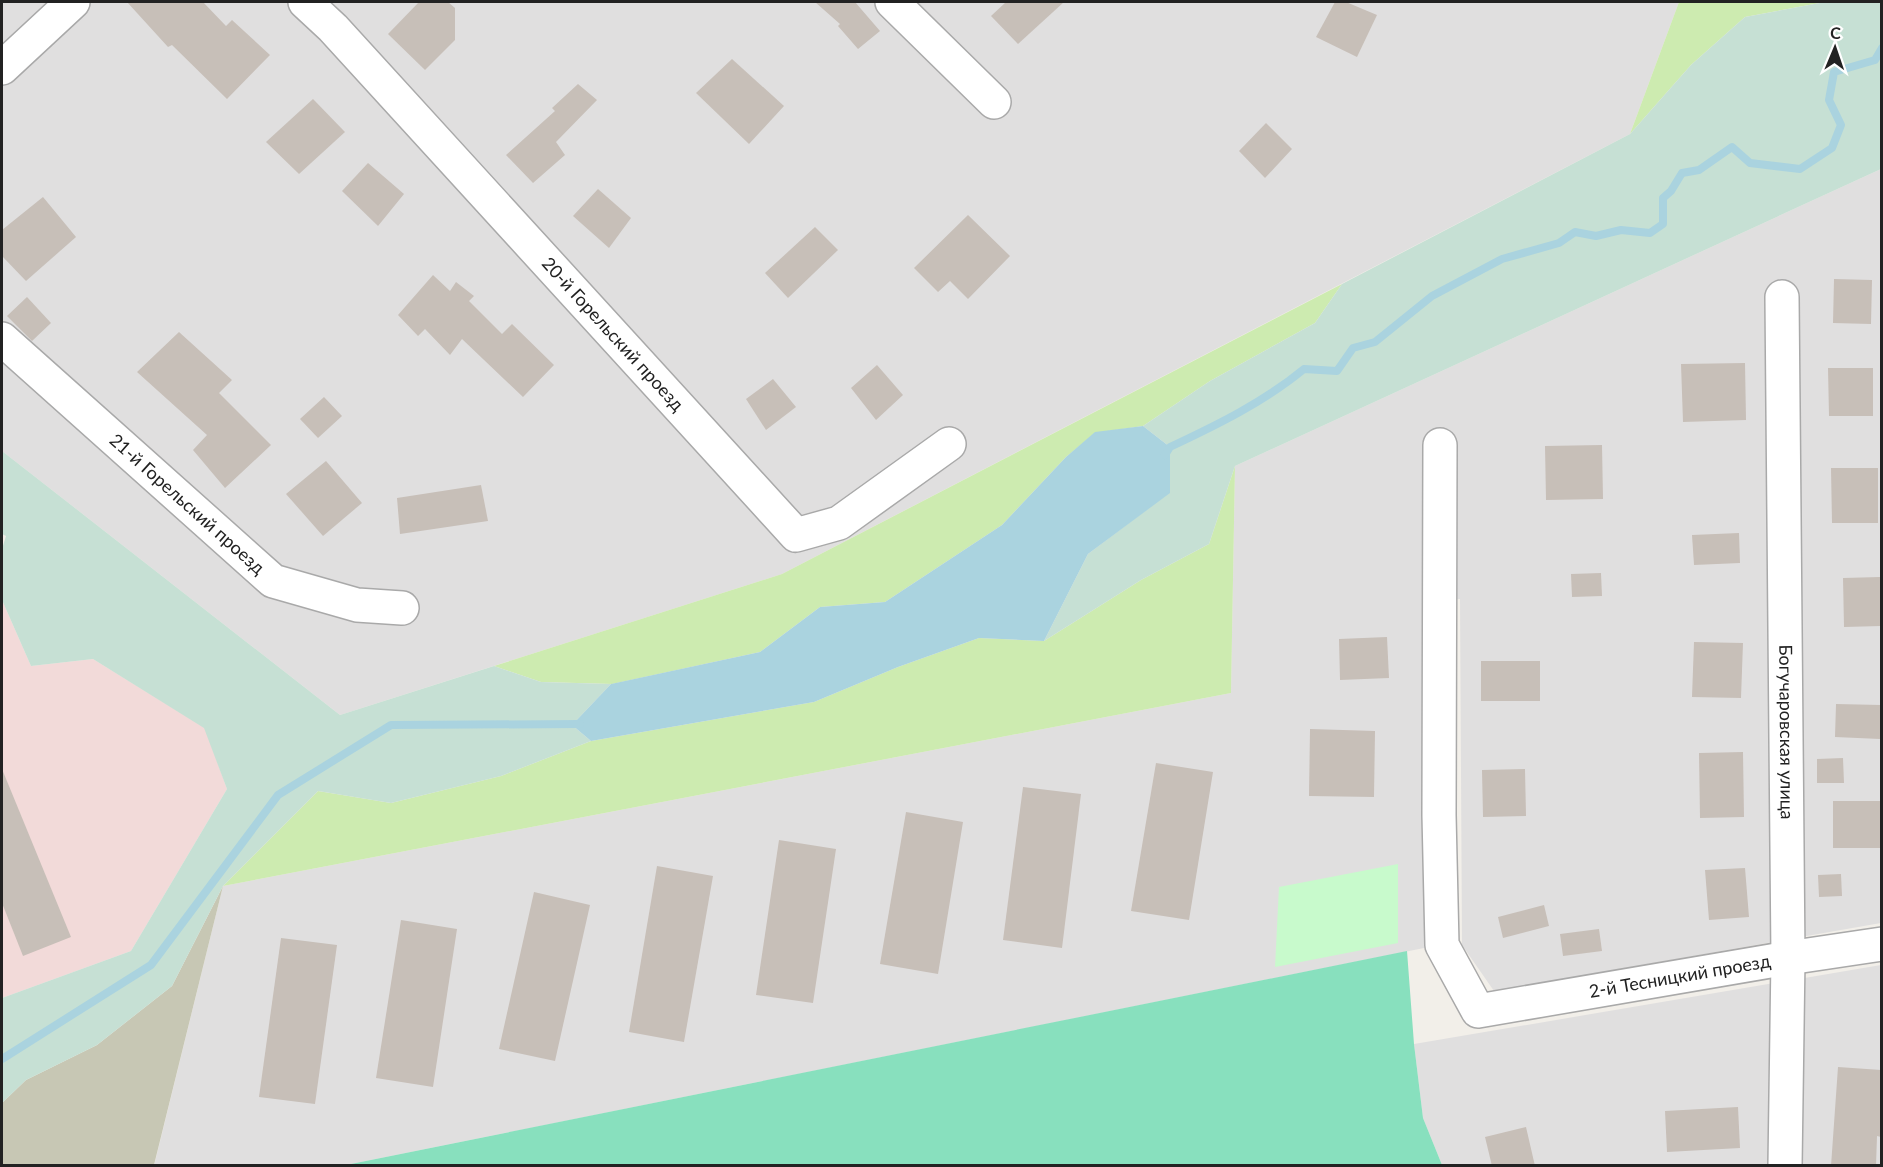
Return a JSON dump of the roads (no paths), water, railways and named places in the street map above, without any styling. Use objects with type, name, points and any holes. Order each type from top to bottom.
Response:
[{"type":"street","points":[[2,69],[73,2]]},
{"type":"street","name":"20-й Горельский проезд","points":[[305,2],[333,28],[796,535],[839,523],[949,444]]},
{"type":"street","points":[[892,2],[994,102]]},
{"type":"street","name":"Богучаровская улица","points":[[1782,297],[1788,958],[1785,1166]]},
{"type":"street","name":"21-й Горельский проезд","points":[[2,339],[273,581],[357,605],[402,608]]},
{"type":"street","name":"2-й Тесницкий проезд","points":[[1440,445],[1439,816],[1442,945],[1478,1011],[1881,944]]},
{"type":"water","points":[[1143,426],[1170,447],[1170,493],[1088,554],[1044,641],[979,638],[898,667],[814,702],[591,741],[572,725],[611,684],[760,652],[820,607],[885,602],[1002,525],[1066,457],[1095,432]]},
{"type":"waterway","points":[[1165,455],[1170,447],[1256,402],[1304,369],[1337,371],[1353,348],[1375,342],[1432,296],[1502,259],[1559,243],[1575,232],[1596,236],[1621,230],[1650,233],[1663,224],[1663,198],[1671,191],[1682,173],[1699,170],[1732,147],[1750,163],[1800,169],[1832,148],[1841,125],[1829,100],[1834,72],[1875,60],[1882,48]]},
{"type":"waterway","points":[[2,1059],[151,965],[278,795],[391,725],[580,724]]}]
